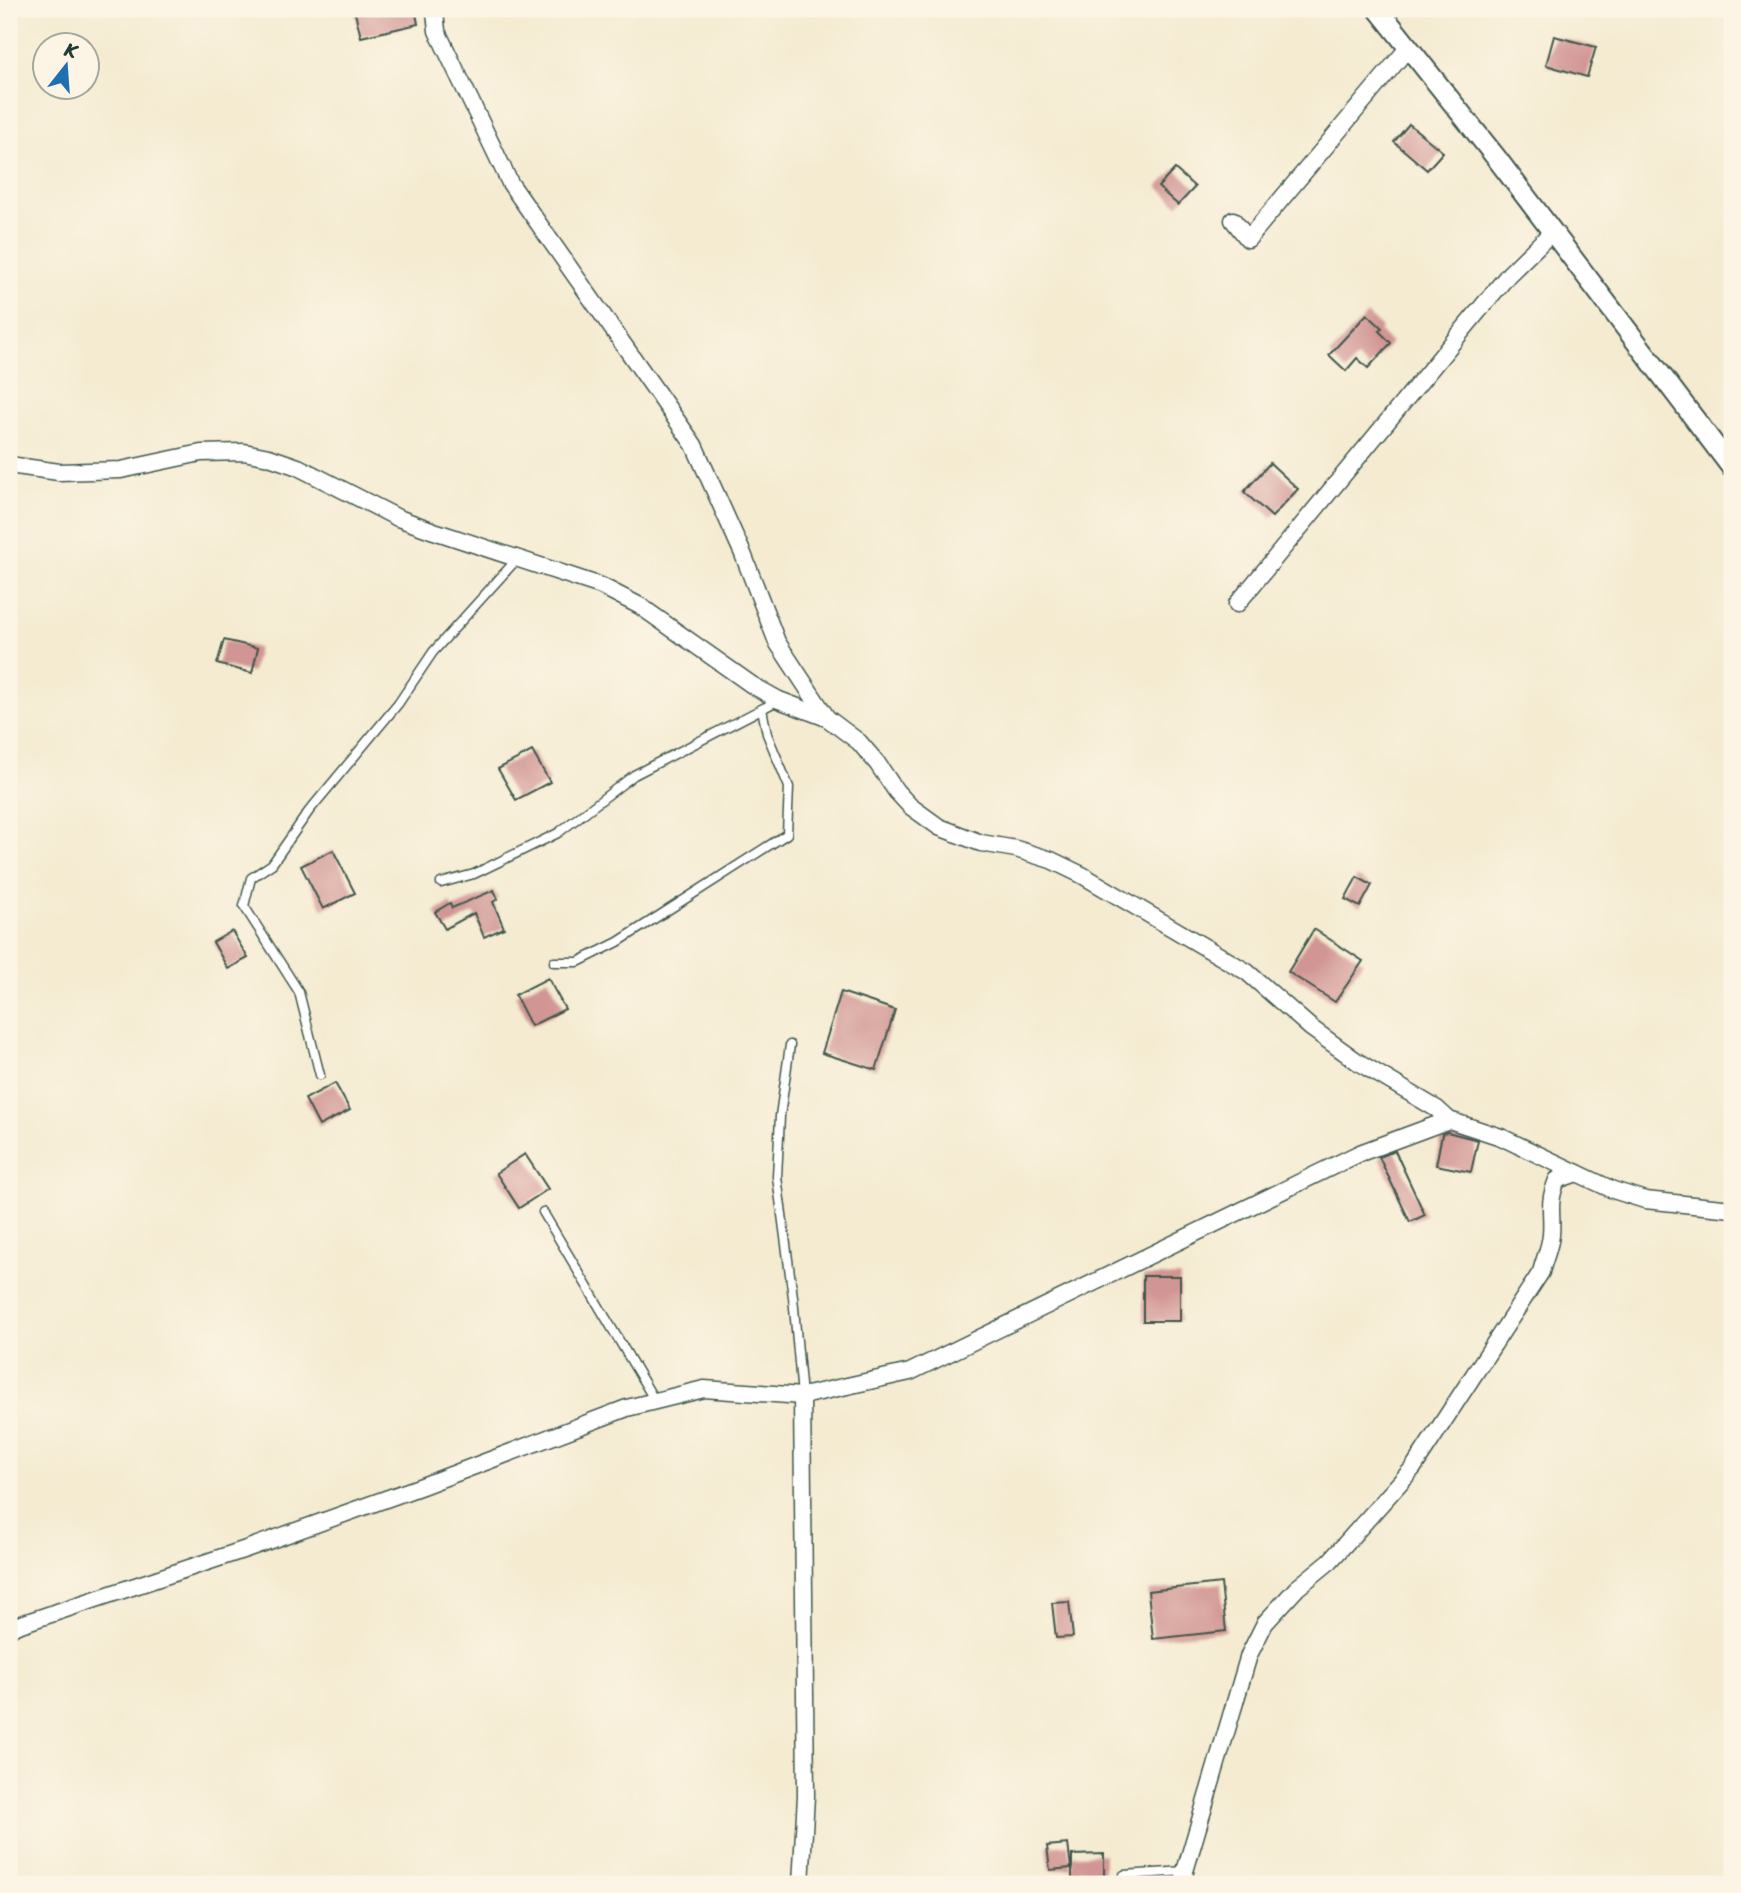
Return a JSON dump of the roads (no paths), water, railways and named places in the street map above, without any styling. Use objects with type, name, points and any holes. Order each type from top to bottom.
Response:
[{"type":"street","points":[[1378,9],[1498,160],[1732,468]]},
{"type":"street","points":[[435,12],[437,31],[510,183],[694,445],[743,554],[777,642],[827,718]]},
{"type":"street","points":[[1233,220],[1248,239],[1408,48]]},
{"type":"street","points":[[1237,604],[1509,274],[1552,233]]},
{"type":"street","points":[[9,465],[59,472],[121,470],[201,453],[244,453],[270,457],[298,467],[398,517],[601,586],[640,606],[752,685],[779,700],[827,718],[859,742],[910,806],[939,827],[981,843],[1016,849],[1051,860],[1082,875],[1247,972],[1330,1042],[1437,1109],[1449,1120],[1501,1137],[1614,1190],[1646,1200],[1732,1209]]},
{"type":"street","points":[[9,1628],[259,1545],[627,1408],[704,1389],[802,1395],[910,1372],[1360,1153],[1449,1120]]},
{"type":"street","points":[[1184,1878],[1249,1655],[1265,1623],[1297,1588],[1330,1562],[1413,1468],[1541,1272],[1551,1235],[1549,1209],[1552,1193],[1557,1180],[1577,1173]]},
{"type":"street","points":[[801,1884],[806,1796],[802,1395]]},
{"type":"lane","points":[[320,1075],[299,992],[244,906],[251,878],[271,864],[309,811],[398,704],[433,652],[518,558]]},
{"type":"lane","points":[[441,883],[474,874],[558,834],[634,775],[779,700]]},
{"type":"lane","points":[[554,962],[578,962],[618,942],[787,834],[789,787],[767,734],[762,709]]},
{"type":"lane","points":[[790,1045],[780,1116],[777,1177],[793,1297],[802,1395]]},
{"type":"lane","points":[[543,1212],[655,1401]]},
{"type":"lane","points":[[1124,1875],[1184,1878]]}]
